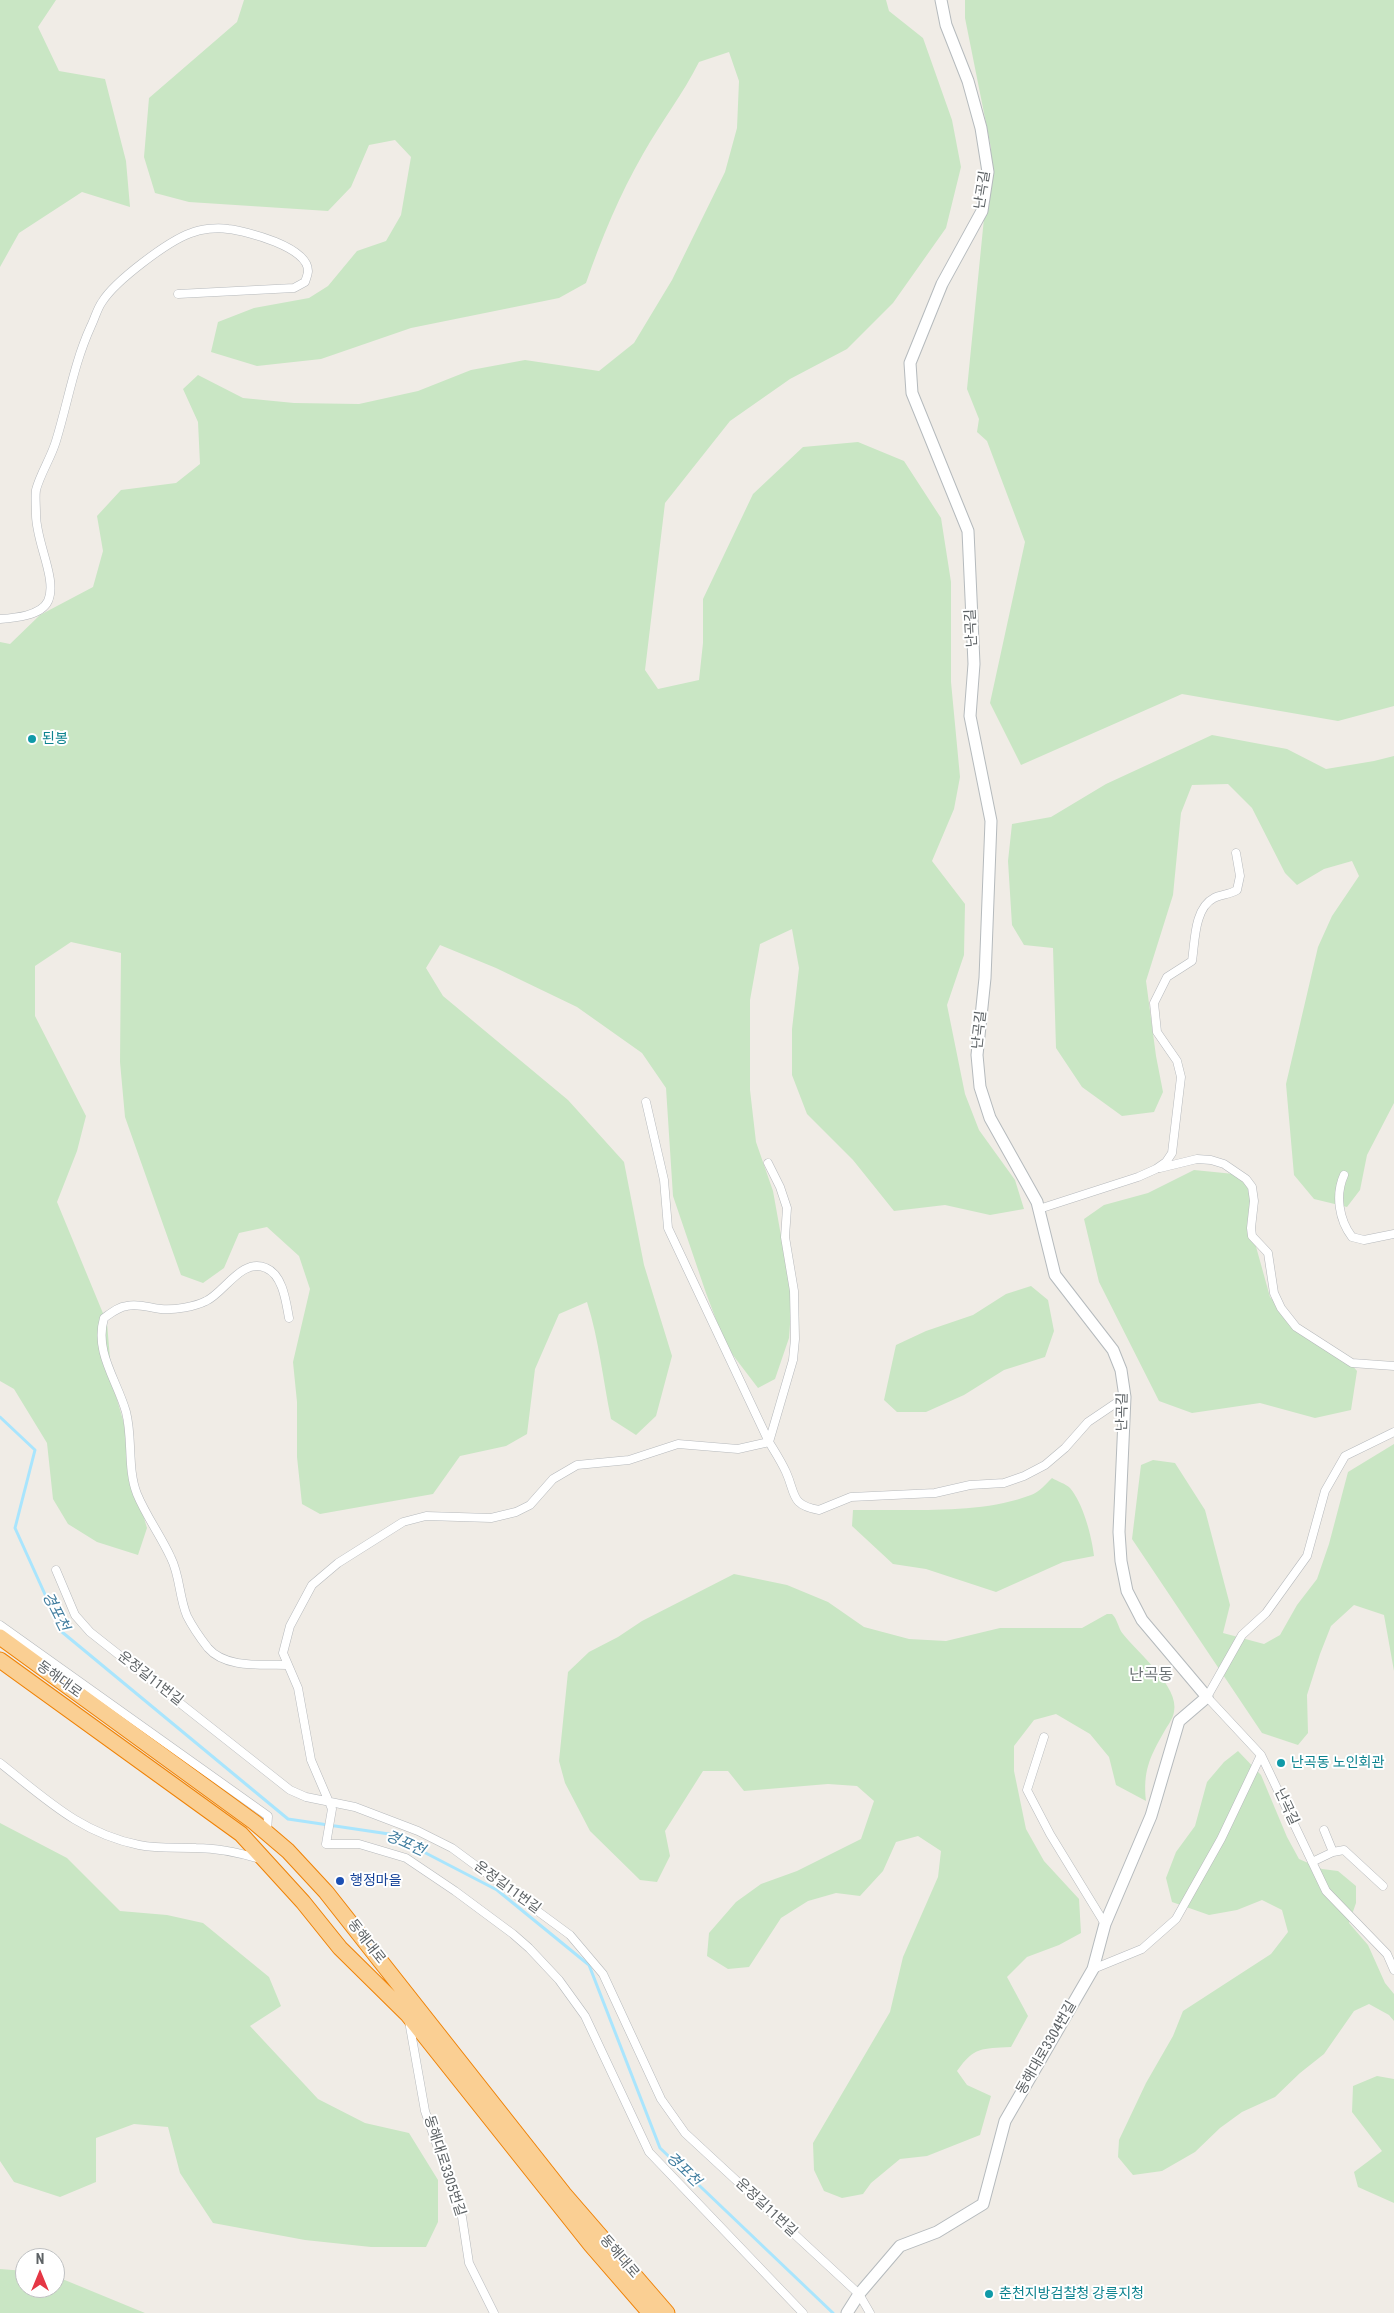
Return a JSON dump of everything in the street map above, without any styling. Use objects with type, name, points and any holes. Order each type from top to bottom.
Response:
[{"type":"highway","name":"동해대로","points":[[0,1637],[267,1832],[288,1851],[326,1892],[564,2194],[668,2313]]},
{"type":"highway","name":"동해대로","points":[[0,1660],[241,1834],[303,1902],[340,1948],[408,2015],[591,2246],[650,2313]]},
{"type":"street","name":"난곡길","points":[[941,0],[946,26],[968,81],[981,128],[988,172],[982,211],[942,284],[910,363],[912,393],[968,531],[974,664],[970,716],[991,821],[985,978],[977,1055],[980,1087],[990,1118],[1039,1209],[1054,1275],[1113,1350],[1121,1370],[1125,1397],[1119,1532],[1121,1561],[1127,1591],[1142,1620],[1207,1697],[1262,1755],[1326,1891],[1387,1954],[1394,1970]]},
{"type":"street","points":[[0,619],[19,617],[39,610],[47,603],[51,576],[39,543],[36,491],[56,443],[78,356],[102,302],[116,286],[169,244],[192,232],[208,229],[226,228],[273,241],[303,260],[308,270],[305,282],[294,288],[178,294]]},
{"type":"street","points":[[1156,1169],[1166,1162],[1172,1153],[1181,1077],[1177,1061],[1158,1032],[1154,1004],[1167,977],[1192,961],[1199,917],[1204,906],[1214,897],[1229,895],[1237,890],[1240,876],[1236,853]]},
{"type":"street","points":[[646,1102],[664,1180],[668,1228],[769,1442],[787,1475],[794,1497],[799,1504],[818,1510],[851,1497],[935,1493],[970,1485],[1004,1483],[1024,1476],[1045,1465],[1088,1422],[1125,1397]]},
{"type":"street","points":[[1039,1209],[1138,1177],[1156,1169],[1197,1159],[1211,1160],[1224,1164],[1246,1178],[1252,1187],[1254,1201],[1252,1236],[1268,1253],[1274,1293],[1281,1308],[1296,1327],[1352,1363],[1394,1366]]},
{"type":"street","points":[[768,1162],[780,1187],[787,1208],[785,1236],[794,1290],[795,1339],[793,1360],[769,1442]]},
{"type":"street","points":[[1344,1175],[1339,1196],[1340,1210],[1343,1222],[1352,1237],[1364,1240],[1394,1234]]},
{"type":"street","points":[[287,1666],[240,1662],[218,1656],[208,1648],[188,1617],[178,1574],[159,1533],[137,1495],[132,1479],[126,1411],[104,1354],[100,1330],[104,1318],[122,1307],[130,1305],[164,1309],[188,1307],[206,1302],[220,1292],[239,1273],[247,1268],[257,1266],[267,1268],[276,1277],[285,1294],[289,1318]]},
{"type":"street","points":[[1207,1697],[1242,1635],[1266,1613],[1307,1556],[1325,1491],[1345,1456],[1394,1432]]},
{"type":"street","points":[[769,1442],[738,1449],[678,1444],[628,1460],[577,1465],[553,1479],[530,1505],[516,1512],[491,1518],[426,1516],[403,1522],[338,1563],[312,1585],[299,1607],[284,1641],[283,1653],[298,1688],[311,1760],[332,1809],[330,1844],[359,1844],[406,1858],[462,1896],[513,1934],[528,1948],[558,1980],[585,2016],[649,2152],[803,2313]]},
{"type":"street","name":"운정길11번길","points":[[56,1570],[75,1615],[90,1632],[290,1790],[306,1797],[355,1807],[418,1831],[452,1848],[570,1935],[603,1974],[661,2099],[685,2133],[858,2294],[870,2313]]},
{"type":"street","points":[[0,1625],[268,1816],[267,1832]]},
{"type":"street","name":"동해대로3304번길","points":[[848,2310],[858,2294],[900,2246],[937,2232],[983,2204],[1005,2121],[1093,1969],[1105,1924],[1150,1816],[1179,1721],[1207,1697]]},
{"type":"street","points":[[1044,1737],[1027,1790],[1050,1834],[1105,1924]]},
{"type":"street","points":[[1093,1969],[1142,1949],[1176,1919],[1221,1839],[1262,1755]]},
{"type":"street","points":[[0,1763],[78,1823],[104,1836],[139,1845],[172,1849],[197,1848],[241,1854],[265,1860]]},
{"type":"street","points":[[1324,1830],[1333,1852]]},
{"type":"street","points":[[1312,1862],[1333,1852],[1344,1850],[1383,1886]]},
{"type":"street","name":"동해대로3305번길","points":[[408,2015],[426,2111],[462,2217],[469,2263],[494,2313]]},
{"type":"green space","points":[[0,0],[56,0],[38,27],[59,71],[105,79],[126,161],[130,207],[82,192],[19,233],[0,267]]},
{"type":"green space","points":[[244,0],[886,0],[889,11],[923,38],[952,120],[961,167],[946,228],[893,303],[847,349],[790,379],[730,421],[665,503],[645,670],[658,689],[699,680],[703,643],[703,599],[753,494],[803,447],[858,442],[904,461],[941,518],[951,582],[951,682],[960,777],[954,809],[932,861],[965,904],[964,955],[947,1005],[965,1094],[979,1130],[1015,1180],[1024,1209],[990,1215],[945,1205],[894,1211],[853,1160],[807,1114],[792,1075],[792,1029],[799,968],[792,929],[760,944],[750,1000],[750,1090],[756,1142],[773,1191],[792,1297],[789,1338],[775,1379],[758,1388],[726,1346],[706,1293],[673,1196],[666,1088],[642,1053],[577,1007],[496,968],[440,945],[426,968],[443,996],[568,1100],[624,1162],[644,1265],[672,1356],[656,1416],[636,1435],[611,1419],[598,1345],[587,1302],[559,1314],[535,1369],[527,1434],[506,1446],[460,1456],[433,1494],[320,1514],[302,1504],[297,1457],[297,1402],[293,1362],[310,1289],[299,1256],[267,1227],[239,1233],[224,1268],[203,1283],[181,1275],[125,1117],[120,1062],[121,953],[71,942],[35,966],[35,1016],[86,1116],[77,1151],[57,1202],[107,1323],[112,1382],[127,1434],[133,1481],[147,1528],[138,1555],[97,1542],[68,1524],[53,1499],[47,1443],[14,1389],[0,1381],[0,642],[10,644],[40,615],[93,587],[103,551],[97,516],[121,490],[176,483],[200,464],[198,422],[183,389],[198,375],[243,398],[294,403],[359,404],[418,391],[471,370],[525,360],[599,371],[634,343],[672,280],[725,172],[737,128],[739,81],[729,52],[699,62],[626,185],[586,283],[559,298],[411,328],[321,359],[257,366],[211,352],[218,322],[254,308],[309,298],[328,286],[357,251],[386,241],[401,215],[411,157],[395,140],[369,145],[351,187],[328,211],[189,202],[155,193],[144,157],[149,98],[237,22]]},
{"type":"green space","points":[[965,0],[1394,0],[1394,706],[1338,721],[1182,694],[1021,765],[990,703],[1025,542],[987,441],[977,432],[979,419],[967,389],[991,148],[965,18]]},
{"type":"green space","points":[[1212,735],[1287,749],[1326,769],[1394,756],[1394,1103],[1367,1155],[1360,1190],[1347,1207],[1314,1199],[1294,1175],[1286,1084],[1318,947],[1332,916],[1359,876],[1352,861],[1324,869],[1297,885],[1285,873],[1252,808],[1228,784],[1192,785],[1181,813],[1173,895],[1146,981],[1163,1092],[1154,1112],[1122,1116],[1082,1087],[1056,1048],[1053,948],[1024,945],[1012,925],[1008,861],[1012,824],[1051,817],[1106,784]]},
{"type":"green space","points":[[1194,1170],[1244,1175],[1251,1201],[1255,1243],[1270,1297],[1307,1337],[1346,1358],[1357,1371],[1351,1410],[1315,1418],[1260,1403],[1192,1413],[1159,1401],[1099,1282],[1084,1219],[1104,1205],[1148,1193]]},
{"type":"green space","points":[[1031,1286],[1048,1300],[1054,1331],[1045,1357],[1004,1370],[964,1395],[926,1412],[897,1412],[884,1400],[896,1345],[926,1331],[973,1315],[1006,1294]]},
{"type":"green space","points":[[1394,1444],[1394,1671],[1384,1615],[1354,1605],[1331,1626],[1320,1654],[1307,1695],[1308,1733],[1298,1745],[1262,1733],[1132,1539],[1141,1465],[1153,1460],[1175,1463],[1205,1510],[1230,1605],[1223,1633],[1264,1644],[1280,1635],[1297,1605],[1317,1579],[1329,1544],[1348,1472]]},
{"type":"green space","points":[[1052,1478],[1070,1488],[1075,1494],[1089,1530],[1094,1556],[1063,1562],[996,1592],[926,1569],[893,1564],[852,1526],[853,1510],[944,1510],[989,1506],[1031,1495],[1040,1490]]},
{"type":"green space","points":[[734,1574],[787,1585],[828,1602],[864,1627],[909,1639],[946,1641],[1000,1628],[1082,1628],[1107,1614],[1112,1614],[1123,1634],[1164,1681],[1171,1692],[1174,1702],[1172,1717],[1148,1765],[1145,1782],[1146,1801],[1116,1785],[1109,1757],[1090,1734],[1056,1714],[1034,1720],[1014,1746],[1014,1771],[1026,1829],[1044,1861],[1079,1899],[1081,1933],[1059,1945],[1027,1957],[1007,1977],[1028,2016],[1011,2047],[980,2050],[969,2057],[957,2071],[967,2085],[991,2096],[980,2135],[927,2156],[900,2159],[871,2183],[863,2194],[842,2198],[824,2191],[814,2170],[813,2143],[890,2012],[903,1957],[938,1877],[941,1851],[918,1836],[896,1842],[883,1871],[860,1896],[836,1893],[808,1901],[781,1918],[749,1967],[728,1969],[707,1956],[709,1933],[736,1902],[761,1884],[797,1871],[861,1839],[874,1801],[857,1786],[828,1784],[744,1791],[728,1771],[703,1771],[665,1831],[670,1856],[657,1882],[640,1880],[590,1831],[565,1783],[559,1761],[568,1672],[589,1652],[618,1637],[642,1621]]},
{"type":"green space","points":[[1238,1751],[1261,1775],[1287,1837],[1299,1859],[1322,1869],[1338,1871],[1356,1886],[1356,1903],[1349,1923],[1368,1945],[1385,1983],[1394,1994],[1394,2021],[1389,2015],[1369,2004],[1354,2011],[1324,2054],[1300,2073],[1275,2097],[1242,2112],[1220,2128],[1195,2152],[1162,2171],[1133,2175],[1118,2157],[1119,2140],[1146,2083],[1173,2036],[1183,2011],[1271,1954],[1288,1932],[1282,1910],[1262,1900],[1237,1910],[1209,1915],[1172,1902],[1166,1878],[1176,1852],[1195,1826],[1207,1782],[1224,1762]]},
{"type":"green space","points":[[0,1823],[67,1858],[120,1911],[167,1915],[203,1923],[269,1977],[281,2006],[250,2026],[318,2099],[365,2123],[409,2133],[438,2180],[438,2222],[426,2247],[371,2247],[305,2240],[213,2223],[180,2173],[168,2127],[134,2124],[96,2138],[96,2182],[60,2197],[14,2182],[0,2161]]},
{"type":"green space","points":[[1377,2076],[1394,2079],[1394,2203],[1358,2187],[1354,2172],[1382,2151],[1352,2112],[1353,2086]]},
{"type":"green space","points":[[0,2269],[15,2270],[15,2298],[65,2298],[65,2280],[145,2313],[0,2313]]},
{"type":"waterway","name":"경포천","points":[[0,1417],[35,1450],[15,1528],[62,1632],[288,1819],[389,1834],[497,1890],[589,1965],[660,2148],[833,2313]]},
{"type":"place","name":"된봉","points":[[32,739]]},
{"type":"place","name":"난곡동 노인회관","points":[[1281,1763]]},
{"type":"place","name":"행정마을","points":[[340,1881]]},
{"type":"place","name":"춘천지방검찰청 강릉지청","points":[[989,2294]]},
{"type":"district","name":"난곡동","points":[[1151,1676]]}]
